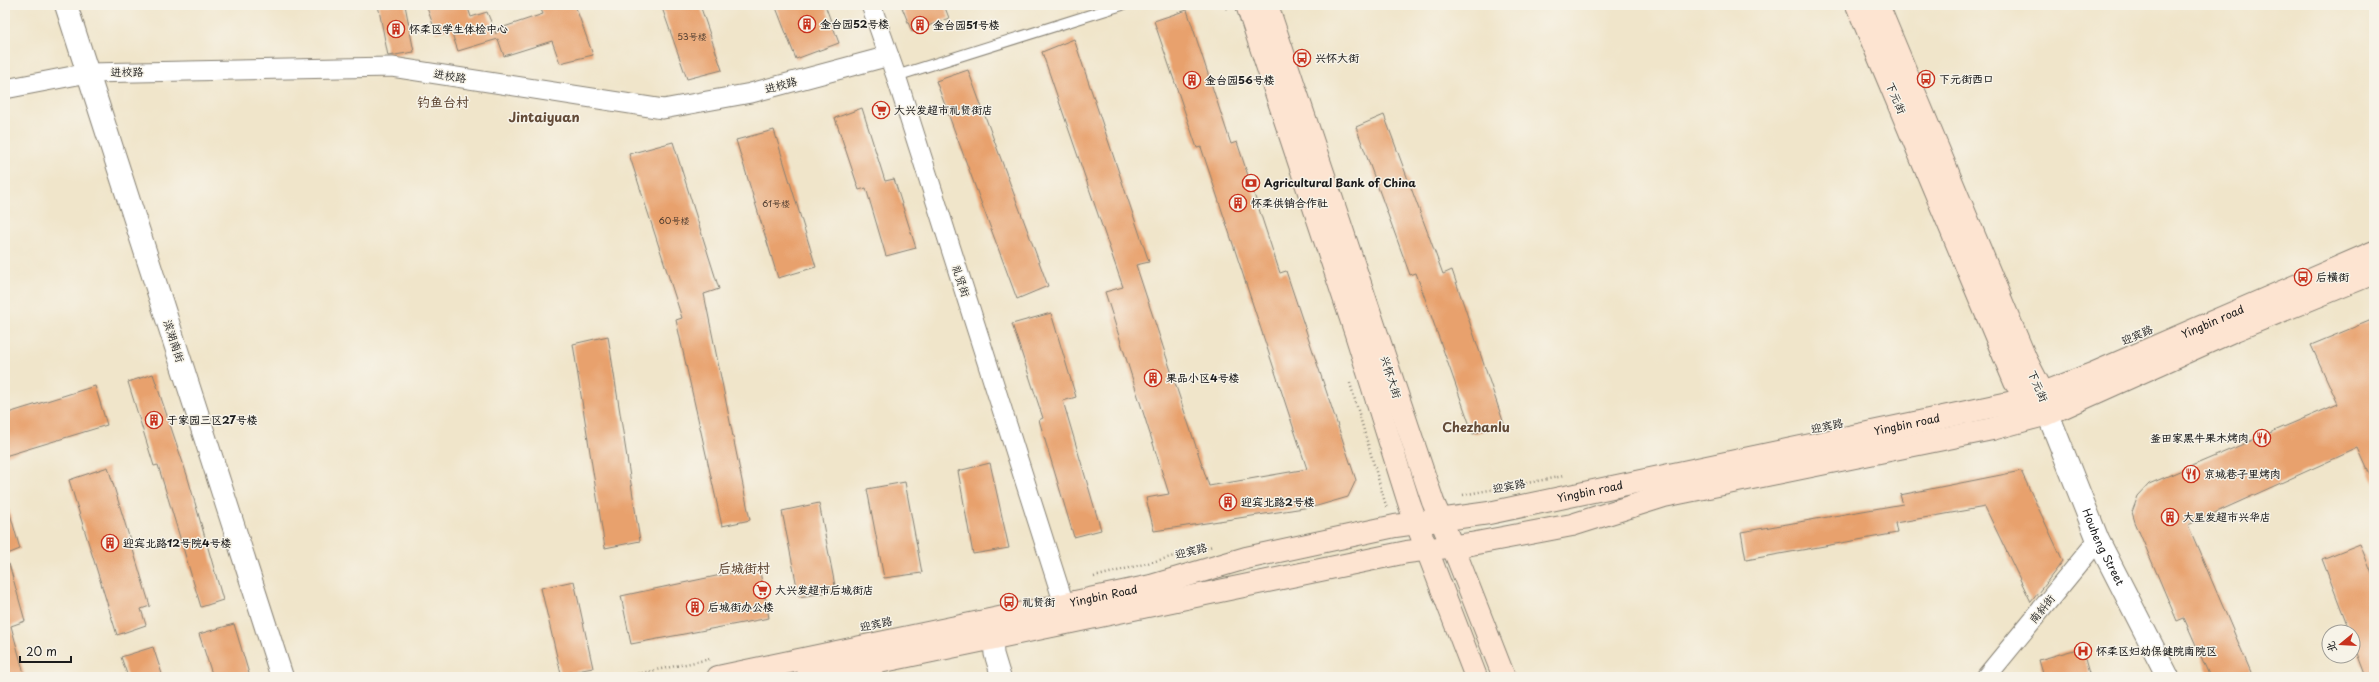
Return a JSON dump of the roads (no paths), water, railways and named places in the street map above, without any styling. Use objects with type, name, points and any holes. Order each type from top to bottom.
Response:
[{"type":"main road","name":"兴怀大街","points":[[1247,5],[1359,341],[1414,515],[1476,677]]},
{"type":"main road","name":"兴怀大街","points":[[1267,5],[1437,511],[1504,677]]},
{"type":"main road","name":"下元街","points":[[1857,5],[2015,382],[2040,402]]},
{"type":"main road","name":"下元街","points":[[1878,5],[2026,360],[2040,402]]},
{"type":"main road","name":"Yingbin road","points":[[1414,515],[1437,511],[1497,511],[2040,402],[2092,374],[2374,252]]},
{"type":"main road","points":[[1427,549],[1572,525],[1664,496],[1992,429],[2040,402],[2235,330],[2374,273]]},
{"type":"main road","name":"Yingbin Road","points":[[717,667],[1064,604],[1151,586],[1246,558],[1395,526],[1414,515]]},
{"type":"main road","name":"Yingbin Road","points":[[807,677],[1427,549]]},
{"type":"street","name":"滨湖南街","points":[[66,5],[282,677]]},
{"type":"street","name":"礼贤街","points":[[871,5],[896,76],[1064,604]]},
{"type":"street","name":"进校路","points":[[5,89],[88,73],[392,67],[663,109],[751,93],[889,56]]},
{"type":"street","name":"Houheng Street","points":[[2040,402],[2098,540],[2168,677]]},
{"type":"street","name":"南斜街","points":[[1986,677],[2098,540]]},
{"type":"street","points":[[993,638],[994,654],[1001,677]]},
{"type":"lane","points":[[896,76],[1122,5]]},
{"type":"place","name":"金台园52号楼","points":[[807,24]]},
{"type":"place","name":"金台园51号楼","points":[[920,25]]},
{"type":"place","name":"怀柔区学生体检中心","points":[[396,29]]},
{"type":"place","name":"兴怀大街","points":[[1302,58]]},
{"type":"place","name":"下元街西口","points":[[1926,79]]},
{"type":"place","name":"金台园56号楼","points":[[1192,80]]},
{"type":"place","name":"大兴发超市礼贤街店","points":[[881,110]]},
{"type":"place","name":"Agricultural Bank of China","points":[[1251,183]]},
{"type":"place","name":"怀柔供销合作社","points":[[1238,203]]},
{"type":"place","name":"后横街","points":[[2303,277]]},
{"type":"place","name":"果品小区4号楼","points":[[1153,378]]},
{"type":"place","name":"于家园三区27号楼","points":[[154,420]]},
{"type":"place","name":"釜田家黑牛果木烤肉","points":[[2262,438]]},
{"type":"place","name":"京城巷子里烤肉","points":[[2191,474]]},
{"type":"place","name":"迎宾北路2号楼","points":[[1228,502]]},
{"type":"place","name":"大星发超市兴华店","points":[[2170,517]]},
{"type":"place","name":"迎宾北路12号院4号楼","points":[[110,543]]},
{"type":"place","name":"大兴发超市后城街店","points":[[762,590]]},
{"type":"place","name":"礼贤街","points":[[1009,602]]},
{"type":"place","name":"后城街办公楼","points":[[695,607]]},
{"type":"place","name":"怀柔区妇幼保健院南院区","points":[[2083,651]]},
{"type":"district","name":"钓鱼台村","points":[[443,102]]},
{"type":"district","name":"Jintaiyuan","points":[[544,117]]},
{"type":"district","name":"Chezhanlu","points":[[1476,427]]},
{"type":"district","name":"后城街村","points":[[744,568]]}]
